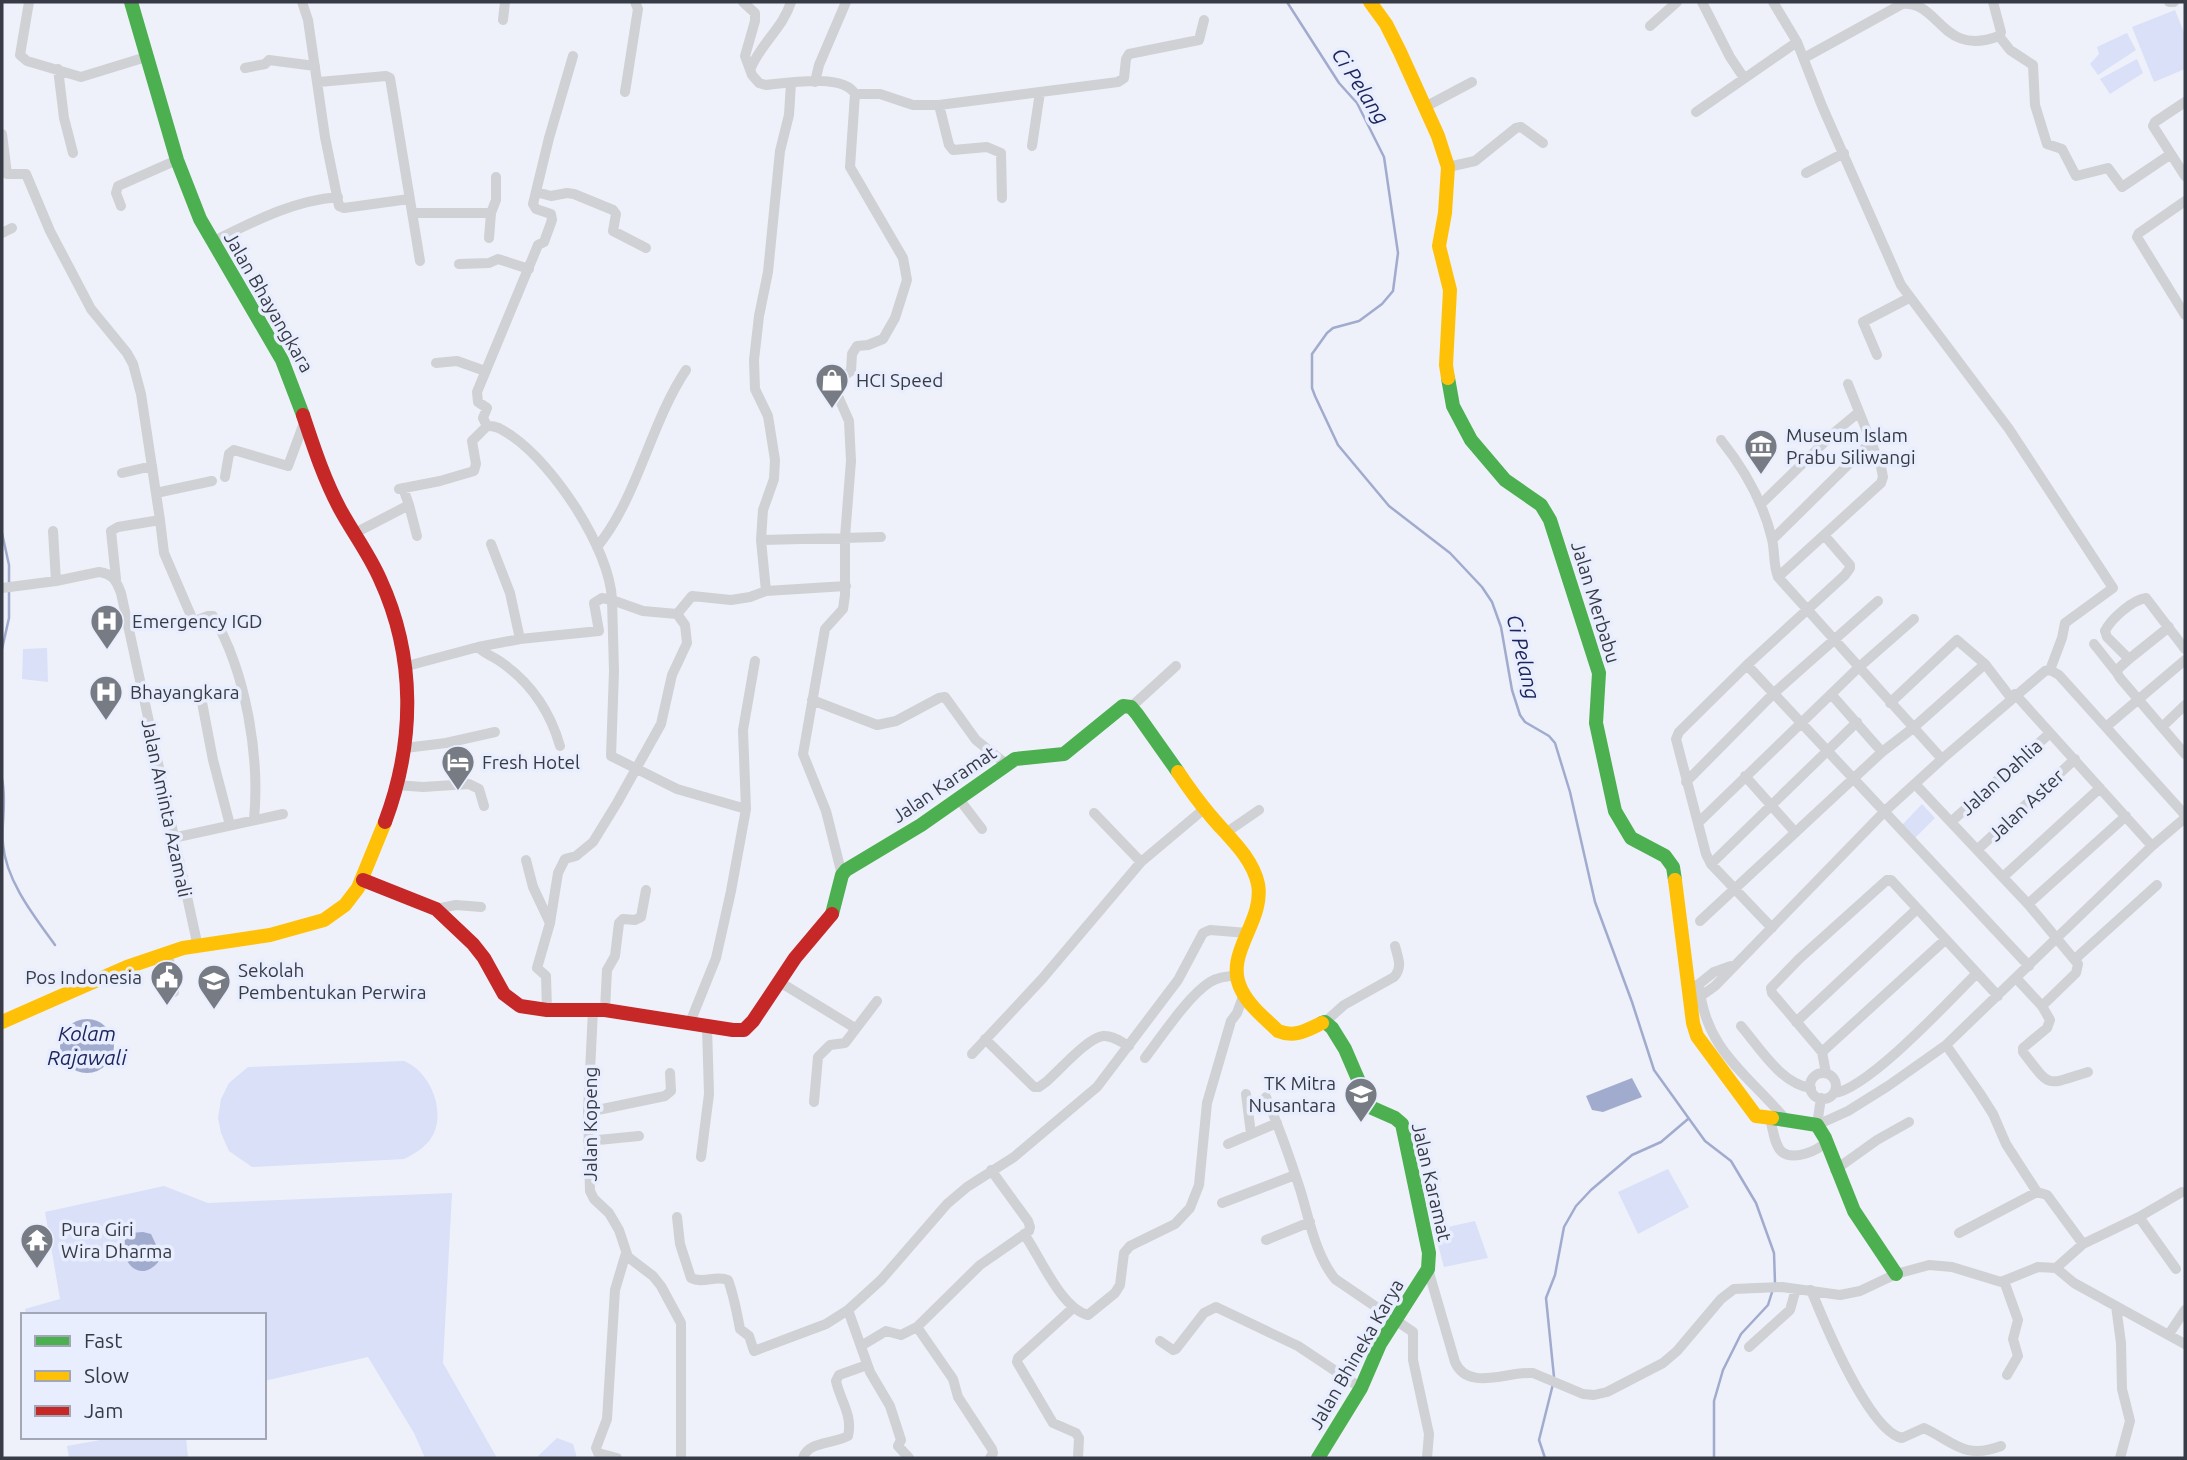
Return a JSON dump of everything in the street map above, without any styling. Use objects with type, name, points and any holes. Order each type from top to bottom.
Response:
[{"type":"main road","name":"Jalan Bhayangkara","points":[[2,1022],[127,967],[183,948],[319,923],[347,904],[363,880],[397,785],[405,748],[407,666],[394,614],[382,581],[334,499],[306,417],[282,360],[200,219],[177,160],[131,2]]},
{"type":"main road","name":"Jalan Merbabu","points":[[1370,2],[1386,23],[1438,136],[1448,167],[1446,213],[1439,246],[1450,290],[1446,365],[1453,406],[1471,440],[1487,461],[1505,480],[1541,505],[1550,520],[1599,673],[1596,723],[1615,810],[1631,838],[1665,856],[1673,866],[1695,994],[1693,1023],[1702,1044],[1752,1113],[1770,1119],[1803,1121],[1817,1125]]},
{"type":"main road","name":"Jalan Karamat","points":[[842,875],[855,863],[921,825],[1006,764],[1015,759],[1064,754],[1123,706],[1131,707]]},
{"type":"main road","points":[[1131,707],[1204,809],[1227,832],[1254,873],[1257,881],[1257,910],[1237,957],[1236,976],[1244,994],[1278,1031],[1285,1034],[1297,1035],[1325,1023]]},
{"type":"main road","points":[[363,880],[436,909],[477,948],[508,998],[520,1006],[547,1010],[599,1010],[739,1031],[749,1027],[778,982],[831,916],[842,875]]},
{"type":"main road","name":"Jalan Bhayangkara","points":[[2,1034],[198,947]]},
{"type":"main road","name":"Jalan Karamat","points":[[1325,1023],[1335,1031],[1372,1110],[1396,1118],[1402,1124],[1426,1234],[1428,1269]]},
{"type":"main road","points":[[1817,1125],[1835,1170],[1866,1232],[1896,1274]]},
{"type":"main road","name":"Jalan Bhineka Karya","points":[[1318,1458],[1361,1388],[1380,1344],[1428,1269]]},
{"type":"street","points":[[29,2],[20,55],[30,63],[81,77],[146,57]]},
{"type":"street","points":[[302,2],[308,20],[325,137],[339,205],[344,208],[410,199]]},
{"type":"street","points":[[503,20],[505,2]]},
{"type":"street","points":[[625,92],[638,9],[635,2]]},
{"type":"street","points":[[751,68],[760,49],[781,26],[792,2]]},
{"type":"street","points":[[815,82],[819,65],[846,2]]},
{"type":"street","points":[[1650,26],[1677,2]]},
{"type":"street","points":[[1702,2],[1744,78]]},
{"type":"street","points":[[1773,2],[1797,42],[1890,263],[1909,298],[2009,429],[2113,587],[2065,623],[2050,670]]},
{"type":"street","points":[[1993,2],[2001,33],[1999,36]]},
{"type":"street","points":[[750,4],[755,13],[755,21],[745,56],[752,75],[759,83],[843,83],[855,94],[850,167],[904,258],[907,280],[891,328],[883,339],[858,346],[852,354],[851,371],[835,383],[835,391],[847,415],[851,461],[845,537],[846,586],[843,609],[825,629],[804,759],[826,811],[842,875]]},
{"type":"street","points":[[1804,58],[1902,4],[1917,4],[1948,31],[1967,41],[1978,42],[1999,36]]},
{"type":"street","points":[[855,94],[880,94],[913,105],[939,105],[1120,81],[1124,78],[1126,58],[1129,54],[1199,40],[1204,20]]},
{"type":"street","points":[[1999,36],[2010,50],[2032,65],[2035,105],[2045,140],[2048,145],[2062,149],[2076,176],[2108,168],[2122,187],[2171,154]]},
{"type":"street","points":[[1696,112],[1797,42]]},
{"type":"street","points":[[487,426],[483,418],[487,408],[477,400],[477,392],[538,245],[545,241],[553,217],[534,207],[573,56]]},
{"type":"street","points":[[245,68],[265,64],[269,60],[316,66]]},
{"type":"street","points":[[58,69],[64,117],[73,153]]},
{"type":"street","points":[[318,82],[386,76],[390,78],[420,261]]},
{"type":"street","points":[[1425,107],[1472,82]]},
{"type":"street","points":[[766,591],[761,540],[763,510],[776,470],[768,416],[755,389],[754,360],[771,257],[775,191],[780,151],[791,106],[792,83]]},
{"type":"street","points":[[1032,146],[1040,92]]},
{"type":"street","points":[[2185,102],[2153,124],[2185,176]]},
{"type":"street","points":[[939,105],[949,145],[953,150],[987,147],[1001,153],[1002,198]]},
{"type":"street","points":[[1448,167],[1475,161],[1516,128],[1521,127],[1543,143]]},
{"type":"street","points":[[2,135],[8,174],[26,174],[45,220],[91,309],[133,364],[141,394],[164,553],[192,618],[195,621],[208,615],[213,616],[235,666],[251,737],[256,799],[254,820]]},
{"type":"street","points":[[1806,173],[1844,153]]},
{"type":"street","points":[[121,206],[116,193],[118,186],[177,160]]},
{"type":"street","points":[[489,238],[491,213],[496,200],[496,177]]},
{"type":"street","points":[[536,192],[551,196],[574,194],[613,210],[616,214],[613,231],[646,248]]},
{"type":"street","points":[[212,242],[280,209],[338,197]]},
{"type":"street","points":[[2185,201],[2137,236],[2185,315]]},
{"type":"street","points":[[412,213],[491,213]]},
{"type":"street","points":[[459,264],[484,264],[498,259],[529,270]]},
{"type":"street","points":[[1877,355],[1863,322],[1909,298]]},
{"type":"street","points":[[436,363],[457,361],[485,371]]},
{"type":"street","points":[[597,547],[617,519],[664,411],[686,370]]},
{"type":"street","points":[[1778,577],[1881,483],[1881,467],[1848,384]]},
{"type":"street","points":[[1761,504],[1859,412]]},
{"type":"street","points":[[225,477],[229,454],[234,450],[288,466],[306,417]]},
{"type":"street","points":[[417,536],[409,505],[401,488],[474,471],[476,464],[472,441],[487,426],[492,425],[505,432],[537,456],[561,486],[597,547],[610,577],[614,671],[609,751],[615,760],[677,789],[746,809]]},
{"type":"street","points":[[1721,440],[1747,475],[1761,504],[1772,540],[1773,563],[1778,577],[1942,759]]},
{"type":"street","points":[[1772,540],[1870,443]]},
{"type":"street","points":[[122,473],[152,466]]},
{"type":"street","points":[[156,493],[212,481]]},
{"type":"street","points":[[355,533],[409,505]]},
{"type":"street","name":"Jalan Aminta Azamali","points":[[159,520],[114,528],[111,531],[116,579],[198,947]]},
{"type":"street","points":[[54,531],[57,581]]},
{"type":"street","points":[[1772,928],[1734,890],[1706,855],[1676,735],[1850,568],[1824,535]]},
{"type":"street","points":[[761,540],[881,537]]},
{"type":"street","points":[[491,544],[504,571],[520,639]]},
{"type":"street","points":[[2,588],[99,572],[116,579]]},
{"type":"street","points":[[677,614],[692,596],[731,600],[766,591],[846,586]]},
{"type":"street","points":[[407,666],[520,639],[599,631],[594,603],[602,598],[643,611],[677,614],[685,625],[687,643],[672,675],[661,724],[593,842],[576,856],[563,860],[550,923],[537,968],[546,976],[547,1010]]},
{"type":"street","points":[[2129,659],[2107,637],[2105,631],[2107,626],[2140,599],[2146,598],[2185,649]]},
{"type":"street","points":[[1686,782],[1774,693],[1878,601]]},
{"type":"street","points":[[1698,823],[1858,668],[1914,619]]},
{"type":"street","points":[[2117,673],[2129,659],[2169,627]]},
{"type":"street","points":[[1890,703],[1956,640],[1961,641],[2050,733],[2152,846]]},
{"type":"street","points":[[2094,644],[2185,754]]},
{"type":"street","points":[[478,647],[488,657],[500,661],[538,697],[554,727],[560,746]]},
{"type":"street","points":[[2107,726],[2185,660]]},
{"type":"street","points":[[689,1025],[719,948],[746,809],[743,730],[755,662]]},
{"type":"street","points":[[1747,664],[2029,967]]},
{"type":"street","points":[[1700,921],[1882,752],[1913,729],[1984,664]]},
{"type":"street","points":[[1131,707],[1176,666]]},
{"type":"street","points":[[1787,1121],[1722,1051],[1711,1034],[1695,994],[1714,972],[1733,965],[1772,928],[1885,811],[2013,696],[2039,674],[2050,670],[2059,675],[2107,726],[2185,816],[1946,1045],[1888,1087],[1848,1111],[1817,1125]]},
{"type":"street","points":[[200,692],[213,760],[230,825]]},
{"type":"street","points":[[1831,694],[1882,752]]},
{"type":"street","points":[[812,700],[877,725],[896,721],[945,697],[976,740],[1006,764]]},
{"type":"street","points":[[2162,727],[2185,705]]},
{"type":"street","points":[[1711,864],[1857,722]]},
{"type":"street","points":[[405,748],[446,744],[495,732]]},
{"type":"street","name":"Jalan Dahlia","points":[[1952,821],[2050,733]]},
{"type":"street","name":"Jalan Aster","points":[[1977,850],[2074,760]]},
{"type":"street","points":[[1745,776],[1795,832]]},
{"type":"street","points":[[397,785],[423,787],[469,784],[479,789],[484,806]]},
{"type":"street","points":[[1915,784],[2028,904],[2078,964],[2078,970],[2042,1006]]},
{"type":"street","points":[[2003,877],[2100,788]]},
{"type":"street","points":[[959,799],[982,829]]},
{"type":"street","points":[[972,1054],[1042,979],[1141,862],[1204,809]]},
{"type":"street","points":[[1227,832],[1259,810]]},
{"type":"street","points":[[1094,813],[1141,862]]},
{"type":"street","points":[[173,838],[284,814]]},
{"type":"street","points":[[2028,904],[2126,816]]},
{"type":"street","points":[[526,860],[533,887],[550,923]]},
{"type":"street","points":[[1826,1073],[1822,1052],[1770,990],[1773,983],[1790,967],[1887,880],[1891,880],[1998,996]]},
{"type":"street","points":[[2075,959],[2157,886]]},
{"type":"street","name":"Jalan Kopeng","points":[[646,890],[641,917],[635,920],[623,919],[619,923],[615,956],[607,970],[599,1010],[589,1112],[591,1195],[609,1213],[631,1260],[653,1276],[661,1286],[681,1323],[681,1458]]},
{"type":"street","points":[[436,909],[456,905],[481,907]]},
{"type":"street","points":[[1796,1022],[1917,909]]},
{"type":"street","points":[[677,1217],[680,1244],[691,1278],[697,1281],[724,1278],[728,1280],[740,1329],[749,1336],[754,1351],[826,1324],[848,1310],[889,1272],[947,1204],[991,1170],[1014,1157],[1097,1087],[1178,979],[1203,933],[1210,930],[1248,933]]},
{"type":"street","points":[[1822,1052],[1945,940]]},
{"type":"street","points":[[1325,1023],[1344,1005],[1394,977],[1399,971],[1400,963],[1395,946]]},
{"type":"street","points":[[169,960],[174,992]]},
{"type":"street","points":[[1834,1093],[1836,1083],[1831,1075],[1816,1075],[1811,1088],[1816,1097],[1830,1097],[1834,1093],[1853,1088],[1887,1060],[1977,973]]},
{"type":"street","points":[[1145,1058],[1197,993],[1211,981],[1236,976]]},
{"type":"street","points":[[2016,978],[2042,1006],[2049,1016],[2050,1024],[2023,1048],[2022,1052],[2047,1081],[2054,1083],[2088,1072]]},
{"type":"street","points":[[778,982],[855,1027]]},
{"type":"street","points":[[1024,1234],[1073,1308],[1087,1315],[1115,1293],[1120,1285],[1124,1253],[1129,1246],[1175,1224],[1190,1209],[1199,1185],[1207,1103],[1231,1021],[1244,994]]},
{"type":"street","points":[[814,1102],[818,1057],[830,1045],[843,1045],[877,1001]]},
{"type":"street","points":[[1741,1026],[1789,1080],[1800,1087],[1811,1088]]},
{"type":"street","points":[[701,1157],[709,1094],[707,1027]]},
{"type":"street","points":[[985,1039],[1034,1087],[1046,1082],[1090,1042],[1102,1036],[1112,1037],[1129,1046]]},
{"type":"street","points":[[1946,1045],[1993,1114],[2006,1144],[2037,1192],[2047,1195],[2083,1244]]},
{"type":"street","points":[[589,1112],[665,1096],[671,1091],[670,1073]]},
{"type":"street","points":[[1247,1094],[1251,1134]]},
{"type":"street","points":[[1266,1097],[1278,1124],[1325,1264],[1335,1279],[1413,1332],[1412,1352],[1429,1434],[1427,1458]]},
{"type":"street","points":[[1817,1125],[1821,1098]]},
{"type":"street","points":[[1770,1119],[1777,1145],[1783,1152],[1804,1154],[1826,1142]]},
{"type":"street","points":[[1835,1170],[1877,1140],[1909,1122]]},
{"type":"street","points":[[1228,1144],[1278,1124]]},
{"type":"street","points":[[588,1141],[639,1136]]},
{"type":"street","points":[[861,1346],[886,1331],[901,1335],[917,1327],[981,1265],[1030,1229],[1030,1224],[991,1170]]},
{"type":"street","points":[[1222,1203],[1295,1175]]},
{"type":"street","points":[[1959,1233],[2037,1192]]},
{"type":"street","points":[[2056,1268],[2083,1244],[2139,1217],[2182,1192]]},
{"type":"street","points":[[2139,1217],[2176,1269]]},
{"type":"street","points":[[1266,1240],[1310,1222]]},
{"type":"street","points":[[1292,1230],[1317,1244]]},
{"type":"street","points":[[617,1458],[598,1453],[596,1448],[608,1411],[615,1290],[626,1253]]},
{"type":"street","points":[[1428,1269],[1455,1362],[1461,1371],[1470,1378],[1523,1372],[1561,1383],[1583,1394],[1607,1392],[1663,1363],[1677,1351],[1728,1292],[1748,1288],[1782,1287],[1850,1294],[1919,1266],[1940,1265],[2004,1281],[2038,1268],[2056,1268],[2074,1283],[2185,1344]]},
{"type":"street","points":[[2004,1281],[2018,1320],[2012,1339],[2018,1356],[2007,1375]]},
{"type":"street","points":[[1749,1347],[1790,1310],[1797,1289]]},
{"type":"street","points":[[1811,1290],[1843,1365],[1874,1413],[1893,1435],[1902,1438],[1923,1428],[1956,1450],[1970,1455],[1989,1454],[2001,1446]]},
{"type":"street","points":[[2116,1306],[2121,1343],[2122,1389],[2130,1421],[2120,1458]]},
{"type":"street","points":[[1073,1308],[1018,1358],[1017,1362],[1053,1423],[1076,1433],[1079,1438],[1078,1458]]},
{"type":"street","points":[[1160,1341],[1173,1350],[1177,1349],[1205,1312],[1211,1308],[1220,1308],[1298,1346],[1361,1388]]},
{"type":"street","points":[[848,1310],[876,1385],[890,1406],[901,1437],[898,1446],[909,1458]]},
{"type":"street","points":[[2169,1334],[2185,1310]]},
{"type":"street","points":[[917,1327],[953,1379],[958,1397],[992,1449],[993,1453],[989,1458]]},
{"type":"street","points":[[803,1458],[806,1452],[817,1445],[848,1436],[848,1414],[836,1381],[839,1375],[867,1364]]},
{"type":"shaded area","points":[[2175,10],[2185,35],[2185,69],[2154,82],[2132,27]]},
{"type":"shaded area","points":[[2127,33],[2136,50],[2098,75],[2090,64],[2099,54],[2097,47]]},
{"type":"shaded area","points":[[2137,59],[2143,73],[2110,94],[2100,79]]},
{"type":"shaded area","points":[[47,648],[48,682],[22,679],[23,649]]},
{"type":"shaded area","points":[[1922,804],[1935,818],[1915,838],[1902,825]]},
{"type":"shaded area","points":[[404,1061],[413,1066],[427,1081],[433,1091],[437,1112],[437,1123],[431,1138],[421,1149],[408,1157],[252,1167],[229,1151],[218,1118],[221,1099],[229,1083],[248,1067]]},
{"type":"shaded area","points":[[1668,1169],[1689,1207],[1638,1234],[1618,1192]]},
{"type":"shaded area","points":[[164,1186],[208,1203],[452,1193],[443,1363],[497,1458],[425,1458],[414,1433],[368,1357],[266,1381],[266,1313],[26,1313],[25,1309],[60,1299],[45,1212]]},
{"type":"shaded area","points":[[1475,1221],[1488,1258],[1444,1267],[1434,1230]]},
{"type":"shaded area","points":[[557,1438],[573,1444],[577,1458],[536,1458]]},
{"type":"shaded area","points":[[106,1439],[186,1439],[188,1458],[69,1458],[67,1446]]},
{"type":"water","name":"Kolam Rajawali","points":[[87,1019],[106,1027],[114,1046],[106,1065],[87,1073],[68,1065],[60,1046],[68,1027]]},
{"type":"water","points":[[1632,1078],[1642,1097],[1603,1112],[1592,1110],[1586,1096]]},
{"type":"water","points":[[130,1233],[151,1234],[158,1249],[159,1261],[150,1269],[142,1271],[129,1264],[124,1248]]},
{"type":"waterway","name":"Ci Pelang","points":[[1287,2],[1339,83],[1357,103],[1384,157],[1398,253],[1393,291],[1382,304],[1359,321],[1333,328],[1312,354],[1312,388],[1315,396],[1338,445],[1389,506],[1450,553],[1482,587],[1492,602],[1501,627],[1512,690],[1520,715],[1525,722],[1549,736],[1555,743],[1570,792],[1595,902],[1654,1070],[1705,1141],[1731,1161],[1756,1203],[1774,1253],[1775,1283]]},
{"type":"waterway","points":[[2,533],[9,565],[9,585]]},
{"type":"waterway","points":[[2,649],[9,618],[9,591]]},
{"type":"waterway","points":[[2,779],[3,844],[9,871],[22,898],[55,945]]},
{"type":"waterway","points":[[1554,1377],[1546,1298],[1555,1275],[1564,1227],[1576,1206],[1591,1190],[1632,1155],[1661,1142],[1688,1119]]},
{"type":"waterway","name":"Ci Pelang","points":[[1714,1458],[1714,1401],[1723,1370],[1741,1334],[1768,1305],[1773,1289]]},
{"type":"waterway","points":[[1545,1458],[1539,1440],[1553,1384]]},
{"type":"traffic: fast","points":[[131,2],[177,160],[200,219],[282,360],[303,415]]},
{"type":"traffic: fast","points":[[1448,378],[1453,406],[1471,440],[1505,480],[1541,505],[1550,520],[1599,673],[1596,723],[1615,811],[1631,838],[1665,856],[1673,867],[1675,880]]},
{"type":"traffic: fast","points":[[832,914],[842,875],[846,870],[921,825],[1015,759],[1064,754],[1123,706],[1131,707],[1137,714],[1178,772]]},
{"type":"traffic: fast","points":[[1318,1458],[1361,1388],[1380,1344],[1428,1269],[1429,1253],[1402,1124],[1370,1107],[1345,1049],[1332,1028],[1325,1022],[1322,1023]]},
{"type":"traffic: fast","points":[[1772,1118],[1817,1125],[1825,1138],[1854,1211],[1896,1274]]},
{"type":"traffic: slow","points":[[1370,2],[1386,24],[1400,52],[1438,136],[1448,167],[1445,213],[1439,246],[1450,290],[1446,365],[1448,378]]},
{"type":"traffic: slow","points":[[1178,772],[1201,804],[1245,855],[1258,884],[1256,912],[1237,964],[1237,977],[1245,997],[1278,1031],[1295,1033],[1322,1023]]},
{"type":"traffic: slow","points":[[2,1022],[127,967],[183,948],[270,935],[324,920],[345,905],[358,888],[385,822]]},
{"type":"traffic: slow","points":[[1675,880],[1693,1023],[1697,1036],[1756,1116],[1772,1118]]},
{"type":"traffic: jam","points":[[303,415],[334,498],[380,579],[400,639],[405,669],[406,731],[395,792],[385,822]]},
{"type":"traffic: jam","points":[[363,880],[436,909],[473,944],[504,994],[520,1006],[547,1010],[605,1010],[733,1030],[744,1030],[753,1021],[795,958],[832,914]]},
{"type":"place","name":"HCI Speed","points":[[832,410]]},
{"type":"place","name":"Museum Islam Prabu Siliwangi","points":[[1761,476]]},
{"type":"place","name":"Emergency IGD","points":[[107,651]]},
{"type":"place","name":"Bhayangkara","points":[[106,722]]},
{"type":"place","name":"Fresh Hotel","points":[[458,792]]},
{"type":"place","name":"Pos Indonesia","points":[[167,1007]]},
{"type":"place","name":"Sekolah Pembentukan Perwira","points":[[214,1011]]},
{"type":"place","name":"TK Mitra Nusantara","points":[[1361,1124]]},
{"type":"place","name":"Pura Giri Wira Dharma","points":[[37,1270]]}]
